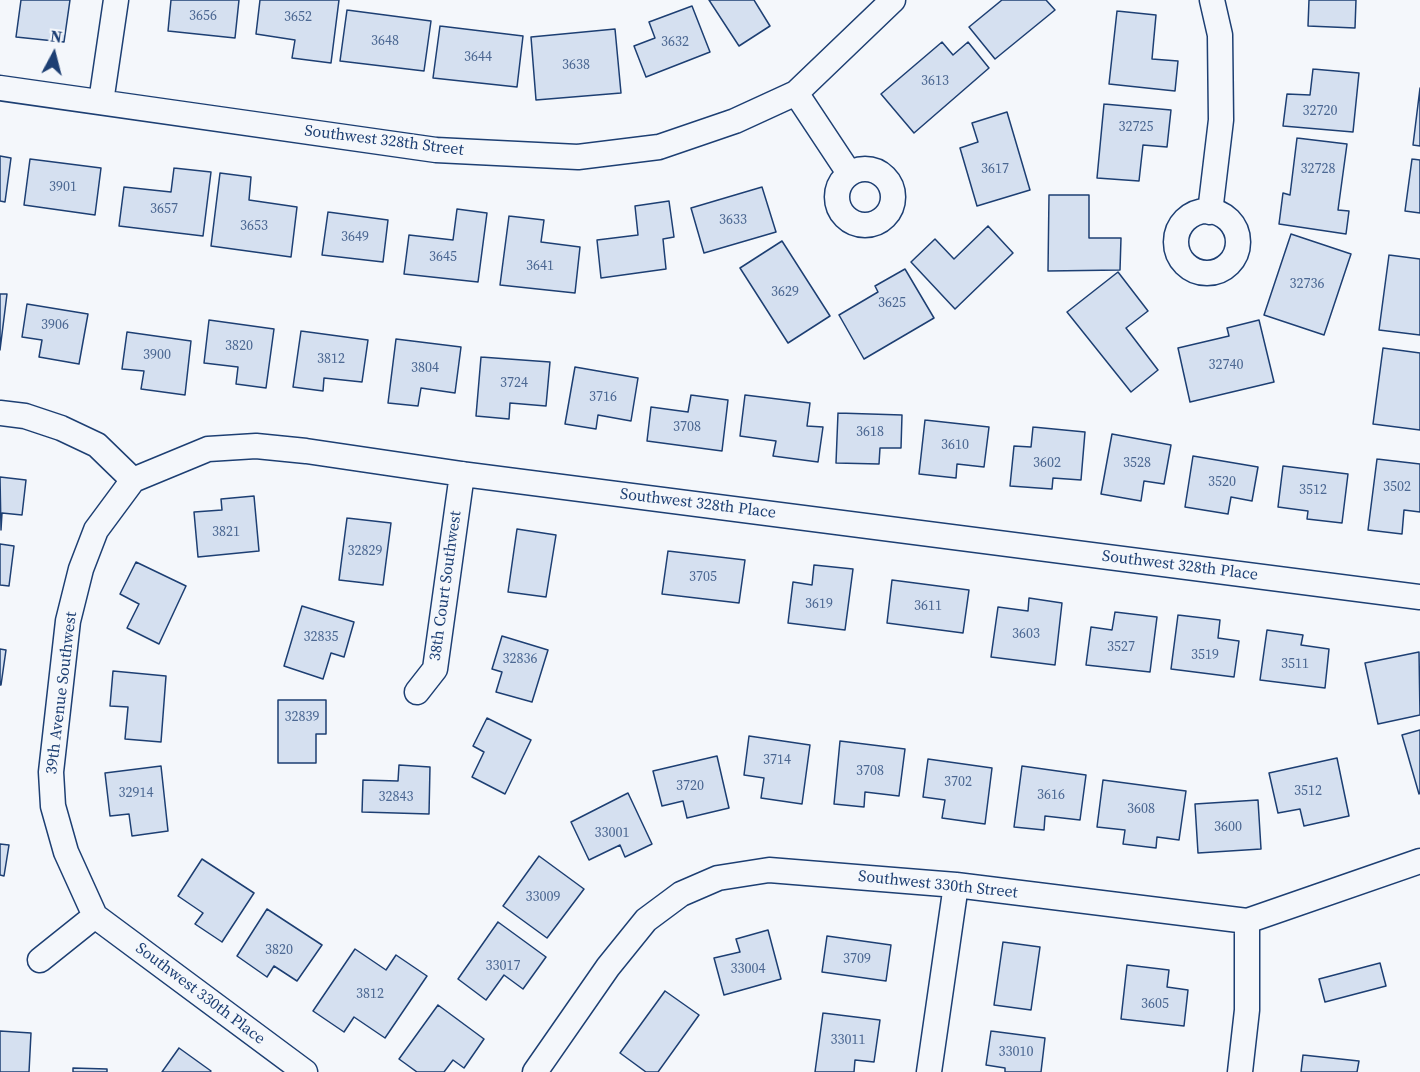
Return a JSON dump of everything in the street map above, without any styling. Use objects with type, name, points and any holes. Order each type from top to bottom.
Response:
[{"type":"street","points":[[102,102],[116,0]]},
{"type":"street","name":"Southwest 328th Street","points":[[0,88],[436,150],[578,157],[658,147],[735,121],[796,93],[893,0]]},
{"type":"street","points":[[1210,212],[1221,120],[1220,35],[1212,0]]},
{"type":"street","points":[[796,93],[849,173]]},
{"type":"street","points":[[0,413],[25,416],[61,428],[97,445],[133,480]]},
{"type":"street","name":"Southwest 328th Place","points":[[133,480],[208,449],[256,446],[1420,597]]},
{"type":"street","name":"38th Court Southwest","points":[[417,692],[435,669],[462,474]]},
{"type":"street","name":"39th Avenue Southwest","points":[[95,916],[66,852],[53,806],[51,772],[68,621],[81,569],[96,530],[133,480]]},
{"type":"street","name":"Southwest 330th Street","points":[[535,1072],[608,967],[646,920],[681,894],[718,878],[769,870],[956,885],[1247,921],[1420,861]]},
{"type":"street","points":[[929,1072],[956,885]]},
{"type":"street","points":[[40,960],[95,916]]},
{"type":"street","name":"Southwest 330th Place","points":[[95,916],[305,1072]]},
{"type":"street","points":[[1240,1072],[1247,1010],[1247,921]]},
{"type":"building","points":[[21,0],[70,0],[64,42],[16,37]]},
{"type":"building","points":[[171,0],[239,0],[235,38],[168,31]]},
{"type":"building","points":[[260,0],[339,0],[331,63],[292,58],[295,40],[256,34]]},
{"type":"building","points":[[709,0],[754,0],[770,26],[739,46]]},
{"type":"building","points":[[1002,0],[1046,0],[1055,10],[995,59],[969,27]]},
{"type":"building","points":[[1309,0],[1356,0],[1355,28],[1308,26]]},
{"type":"building","points":[[692,6],[710,52],[646,77],[634,46],[655,38],[649,22]]},
{"type":"building","points":[[347,10],[431,21],[424,71],[340,61]]},
{"type":"building","points":[[1117,11],[1156,15],[1152,59],[1178,61],[1175,91],[1109,84]]},
{"type":"building","points":[[440,26],[523,36],[517,87],[433,78]]},
{"type":"building","points":[[615,29],[621,93],[536,100],[531,37]]},
{"type":"building","points":[[942,42],[953,55],[968,42],[989,68],[914,133],[881,94]]},
{"type":"building","points":[[1313,69],[1359,73],[1353,132],[1283,126],[1287,94],[1310,95]]},
{"type":"building","points":[[1420,88],[1420,146],[1413,145]]},
{"type":"building","points":[[1104,104],[1171,110],[1167,147],[1143,145],[1139,181],[1097,178]]},
{"type":"building","points":[[1007,112],[1030,190],[977,206],[960,148],[978,142],[972,123]]},
{"type":"building","points":[[1297,138],[1347,144],[1338,210],[1349,211],[1346,234],[1279,224],[1283,193],[1290,195]]},
{"type":"building","points":[[0,156],[11,158],[5,202],[0,201]]},
{"type":"building","points":[[30,159],[101,168],[95,215],[24,205]]},
{"type":"building","points":[[1412,159],[1420,160],[1420,213],[1405,211]]},
{"type":"building","points":[[174,168],[211,172],[203,236],[119,226],[124,187],[171,192]]},
{"type":"building","points":[[220,173],[251,177],[249,200],[297,207],[291,257],[211,246]]},
{"type":"building","points":[[762,187],[776,232],[704,253],[691,208]]},
{"type":"building","points":[[1049,195],[1089,195],[1089,238],[1121,238],[1120,270],[1048,271]]},
{"type":"building","points":[[669,201],[674,237],[663,239],[666,269],[601,278],[597,240],[638,235],[635,206]]},
{"type":"building","points":[[457,209],[487,213],[478,282],[404,274],[409,235],[453,240]]},
{"type":"building","points":[[328,212],[388,220],[383,262],[322,255]]},
{"type":"building","points":[[509,216],[544,220],[541,242],[580,247],[575,293],[500,285]]},
{"type":"building","points":[[988,226],[1013,253],[955,309],[911,262],[935,239],[954,259]]},
{"type":"building","points":[[1291,234],[1351,254],[1324,335],[1264,315]]},
{"type":"building","points":[[782,241],[830,316],[788,343],[740,268]]},
{"type":"building","points":[[1389,255],[1420,259],[1420,335],[1379,330]]},
{"type":"building","points":[[905,269],[934,318],[864,359],[839,315],[878,292],[875,286]]},
{"type":"building","points":[[1118,272],[1148,311],[1126,328],[1158,370],[1131,392],[1067,312]]},
{"type":"building","points":[[0,294],[7,294],[0,350]]},
{"type":"building","points":[[27,304],[88,314],[79,364],[39,357],[42,340],[22,337]]},
{"type":"building","points":[[209,320],[274,329],[266,388],[236,384],[238,367],[204,363]]},
{"type":"building","points":[[1259,320],[1274,382],[1190,402],[1178,348],[1229,336],[1227,328]]},
{"type":"building","points":[[301,331],[368,340],[362,382],[324,378],[323,391],[293,387]]},
{"type":"building","points":[[127,332],[191,341],[185,395],[141,389],[144,371],[122,369]]},
{"type":"building","points":[[396,339],[461,347],[455,393],[421,388],[418,406],[388,403]]},
{"type":"building","points":[[1383,348],[1420,353],[1420,430],[1373,424]]},
{"type":"building","points":[[481,357],[550,362],[546,406],[510,403],[509,419],[476,416]]},
{"type":"building","points":[[575,367],[638,378],[631,421],[598,415],[596,429],[565,424]]},
{"type":"building","points":[[691,395],[728,400],[722,451],[647,441],[651,407],[688,412]]},
{"type":"building","points":[[745,395],[810,403],[807,426],[823,427],[818,462],[773,456],[776,441],[740,436]]},
{"type":"building","points":[[838,413],[902,415],[901,448],[880,448],[879,464],[836,463]]},
{"type":"building","points":[[925,420],[989,427],[984,467],[957,464],[956,478],[919,474]]},
{"type":"building","points":[[1033,427],[1085,432],[1081,480],[1053,478],[1052,489],[1010,486],[1014,446],[1031,447]]},
{"type":"building","points":[[1112,434],[1171,445],[1164,484],[1144,481],[1141,501],[1101,494]]},
{"type":"building","points":[[1193,456],[1258,467],[1252,501],[1231,497],[1228,514],[1185,507]]},
{"type":"building","points":[[1377,459],[1420,464],[1420,512],[1404,510],[1402,534],[1368,530]]},
{"type":"building","points":[[1283,466],[1348,474],[1342,523],[1307,519],[1308,511],[1278,507]]},
{"type":"building","points":[[0,477],[26,480],[22,515],[2,513],[1,530]]},
{"type":"building","points":[[254,496],[259,551],[198,557],[194,512],[222,510],[221,499]]},
{"type":"building","points":[[347,518],[391,523],[383,585],[339,580]]},
{"type":"building","points":[[517,529],[556,535],[546,597],[508,592]]},
{"type":"building","points":[[0,544],[14,546],[9,586],[0,585]]},
{"type":"building","points":[[668,551],[745,560],[739,603],[662,594]]},
{"type":"building","points":[[136,562],[186,586],[159,644],[127,628],[139,604],[120,594]]},
{"type":"building","points":[[814,565],[853,569],[845,630],[788,623],[793,582],[812,585]]},
{"type":"building","points":[[892,580],[969,590],[963,633],[887,623]]},
{"type":"building","points":[[1029,598],[1062,603],[1055,665],[991,657],[998,607],[1028,611]]},
{"type":"building","points":[[302,606],[354,622],[344,657],[331,653],[323,679],[284,666]]},
{"type":"building","points":[[1115,612],[1157,617],[1150,672],[1086,665],[1091,627],[1112,630]]},
{"type":"building","points":[[1178,615],[1220,620],[1218,638],[1239,641],[1234,677],[1171,669]]},
{"type":"building","points":[[1267,630],[1303,635],[1301,645],[1329,649],[1325,688],[1260,680]]},
{"type":"building","points":[[502,636],[548,650],[532,702],[496,692],[502,672],[492,669]]},
{"type":"building","points":[[0,649],[6,650],[1,685],[0,685]]},
{"type":"building","points":[[1419,652],[1420,715],[1378,724],[1365,663]]},
{"type":"building","points":[[113,671],[166,676],[161,742],[125,739],[128,707],[110,706]]},
{"type":"building","points":[[278,700],[326,700],[326,734],[316,734],[316,763],[278,763]]},
{"type":"building","points":[[487,718],[531,740],[505,794],[472,777],[484,752],[473,746]]},
{"type":"building","points":[[1420,730],[1420,793],[1419,794],[1402,735]]},
{"type":"building","points":[[749,736],[810,745],[802,804],[761,798],[764,778],[744,775]]},
{"type":"building","points":[[840,741],[905,749],[899,796],[865,792],[864,807],[834,804]]},
{"type":"building","points":[[717,756],[729,808],[687,818],[683,801],[662,806],[653,771]]},
{"type":"building","points":[[1337,758],[1349,816],[1304,826],[1300,809],[1278,813],[1269,773]]},
{"type":"building","points":[[928,759],[992,768],[985,824],[942,818],[945,800],[923,797]]},
{"type":"building","points":[[399,765],[430,767],[429,814],[362,812],[363,780],[398,781]]},
{"type":"building","points":[[161,766],[168,831],[132,836],[129,814],[110,816],[105,773]]},
{"type":"building","points":[[1022,766],[1086,775],[1080,820],[1045,816],[1044,830],[1014,827]]},
{"type":"building","points":[[1103,780],[1186,791],[1179,840],[1157,837],[1156,848],[1123,844],[1125,830],[1097,827]]},
{"type":"building","points":[[628,793],[652,844],[625,857],[620,845],[589,860],[571,822]]},
{"type":"building","points":[[1258,800],[1261,849],[1198,853],[1195,804]]},
{"type":"building","points":[[0,844],[9,845],[4,876],[0,875]]},
{"type":"building","points":[[539,856],[584,889],[547,938],[503,906]]},
{"type":"building","points":[[202,859],[254,893],[222,942],[195,924],[203,913],[178,896]]},
{"type":"building","points":[[267,909],[322,945],[297,981],[274,966],[267,977],[237,956]]},
{"type":"building","points":[[498,922],[546,957],[523,989],[504,975],[486,1000],[458,979]]},
{"type":"building","points":[[768,930],[781,979],[724,995],[714,958],[740,952],[736,939]]},
{"type":"building","points":[[827,936],[891,945],[886,981],[822,972]]},
{"type":"building","points":[[1003,942],[1040,947],[1031,1010],[994,1005]]},
{"type":"building","points":[[355,949],[386,970],[396,955],[427,976],[385,1038],[354,1017],[344,1032],[313,1011]]},
{"type":"building","points":[[1380,963],[1386,986],[1325,1002],[1319,979]]},
{"type":"building","points":[[1127,965],[1169,970],[1167,987],[1188,990],[1184,1026],[1121,1019]]},
{"type":"building","points":[[665,991],[699,1015],[658,1072],[646,1072],[620,1053]]},
{"type":"building","points":[[438,1005],[484,1039],[464,1068],[453,1060],[444,1072],[417,1072],[399,1059]]},
{"type":"building","points":[[823,1013],[880,1020],[874,1062],[855,1060],[854,1072],[815,1072]]},
{"type":"building","points":[[0,1031],[31,1033],[29,1072],[0,1072]]},
{"type":"building","points":[[991,1031],[1045,1038],[1041,1072],[1005,1072],[1005,1068],[986,1065]]},
{"type":"building","points":[[179,1048],[211,1071],[162,1072]]},
{"type":"building","points":[[1303,1055],[1359,1061],[1357,1072],[1301,1072]]},
{"type":"building","points":[[73,1068],[107,1069],[107,1072],[73,1072]]}]
